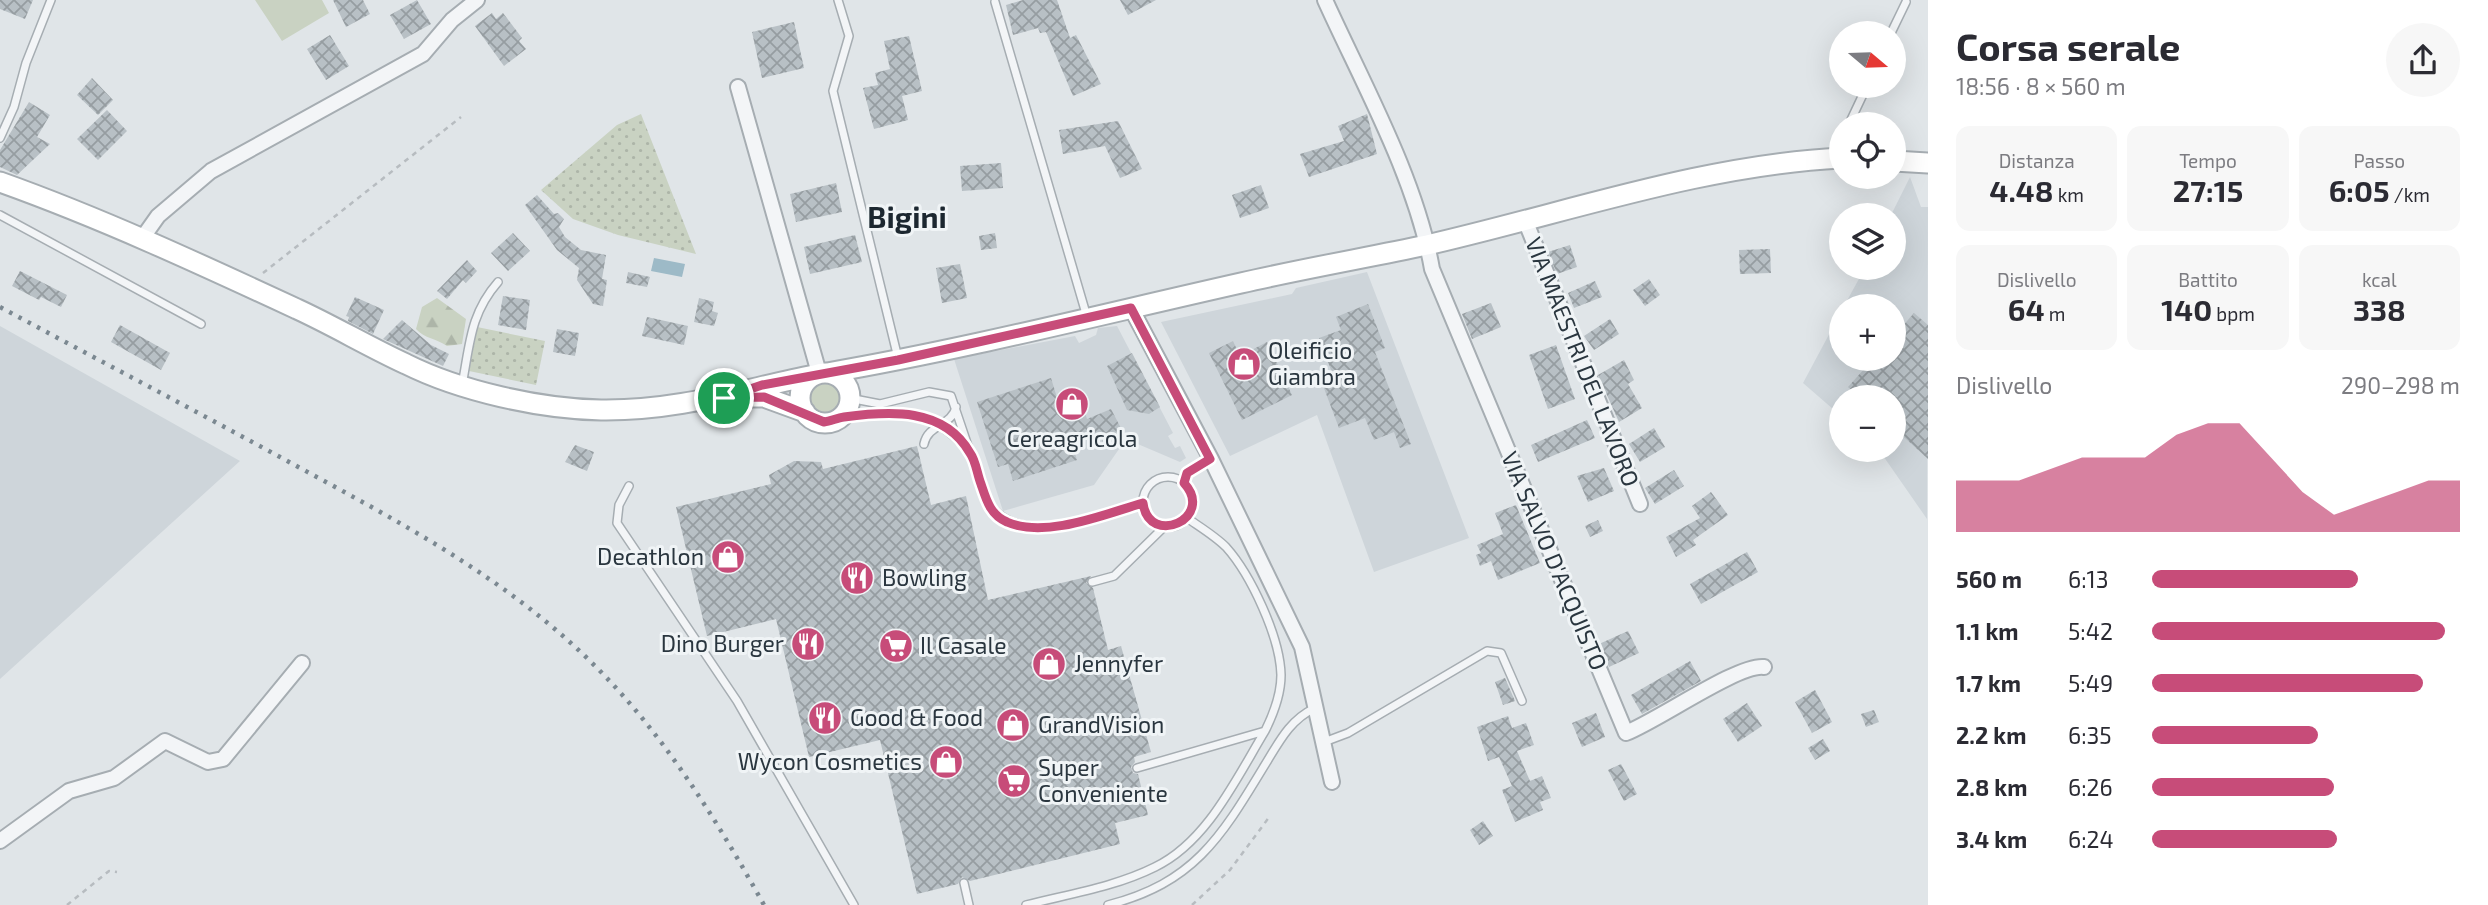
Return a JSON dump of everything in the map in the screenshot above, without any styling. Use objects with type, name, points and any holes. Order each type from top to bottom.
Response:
[{"type":"main road","points":[[724,398],[762,385],[898,360],[1428,244],[1701,178],[1829,159]]},
{"type":"main road","points":[[1906,162],[1928,163]]},
{"type":"main road","points":[[0,182],[253,289],[407,365],[462,386],[563,406],[599,410],[672,407],[724,398],[764,397],[824,422],[839,417],[849,396],[876,372],[898,360]]},
{"type":"main road","points":[[820,374],[842,380],[849,396]]},
{"type":"main road","points":[[805,412],[801,391],[820,374]]},
{"type":"street","points":[[141,240],[158,216],[211,171],[423,54],[452,20],[477,0]]},
{"type":"street","points":[[1325,0],[1401,171],[1428,244]]},
{"type":"street","points":[[738,87],[820,374]]},
{"type":"street","name":"VIA MAESTRI DEL LAVORO","points":[[1525,220],[1640,504]]},
{"type":"street","name":"VIA SALVO D'ACQUISTO","points":[[1428,244],[1432,269],[1626,733],[1681,706],[1743,668],[1764,667]]},
{"type":"street","points":[[1131,308],[1210,459],[1302,647],[1332,782]]},
{"type":"street","points":[[0,841],[69,791],[114,778],[165,741],[208,762],[223,759],[302,663]]},
{"type":"lane","points":[[0,138],[14,107],[26,63],[51,0]]},
{"type":"lane","points":[[838,0],[849,36],[833,91],[898,360]]},
{"type":"lane","points":[[995,2],[1087,318]]},
{"type":"lane","points":[[1897,21],[1906,2]]},
{"type":"lane","points":[[0,215],[201,324]]},
{"type":"lane","points":[[462,386],[476,314],[483,299],[498,282]]},
{"type":"lane","points":[[849,396],[880,404],[929,392],[947,394],[956,404],[991,511],[1007,522],[1026,527],[1077,523],[1143,503]]},
{"type":"lane","points":[[923,444],[929,431],[952,417],[956,404]]},
{"type":"lane","points":[[839,417],[893,412],[912,414],[941,424],[971,453]]},
{"type":"lane","points":[[1184,483],[1187,473],[1210,459]]},
{"type":"lane","points":[[1092,582],[1114,576],[1164,527],[1180,523],[1187,518],[1193,498],[1184,483],[1172,477],[1155,480],[1146,489],[1143,503],[1147,516],[1164,527]]},
{"type":"lane","points":[[629,486],[619,505],[617,523],[737,701],[854,905]]},
{"type":"lane","points":[[1026,905],[1115,883],[1157,866],[1192,838],[1224,800],[1265,731],[1279,694],[1281,672],[1272,634],[1246,573],[1224,546],[1187,518]]},
{"type":"lane","points":[[1323,742],[1348,733],[1487,651],[1501,653],[1521,701]]},
{"type":"lane","points":[[1108,905],[1142,896],[1187,870],[1226,828],[1286,730],[1301,715],[1315,708]]},
{"type":"lane","points":[[1137,768],[1265,731]]},
{"type":"lane","points":[[964,883],[969,905]]},
{"type":"path","points":[[253,289],[258,277],[270,266],[461,117]]},
{"type":"path","points":[[1192,905],[1230,870],[1270,816]]},
{"type":"path","points":[[67,905],[109,871],[117,872]]},
{"type":"shaded area","points":[[1910,177],[1921,207],[1928,207],[1927,519],[1887,462],[1906,462],[1906,385],[1829,385],[1829,406],[1803,383],[1829,334],[1829,371],[1906,371],[1906,294],[1851,294],[1858,280],[1906,280],[1906,203],[1897,203]]},
{"type":"shaded area","points":[[1367,272],[1469,538],[1374,572],[1317,415],[1230,456],[1161,322],[1292,294],[1296,288]]},
{"type":"shaded area","points":[[0,326],[240,461],[0,679]]},
{"type":"shaded area","points":[[1117,326],[1173,433],[1168,436],[1175,448],[1180,446],[1186,458],[1180,462],[1126,439],[1094,485],[1003,511],[954,359],[1075,336],[1079,343],[1096,335],[1098,328]]},
{"type":"green space","points":[[255,0],[322,0],[329,13],[282,41]]},
{"type":"green space","points":[[641,114],[696,254],[618,235],[573,219],[541,190],[617,125]]},
{"type":"green space","points":[[437,298],[466,319],[462,344],[447,346],[416,329],[422,307]]},
{"type":"green space","points":[[477,327],[545,341],[536,385],[469,371]]},
{"type":"green space","points":[[825,384],[836,388],[840,399],[836,410],[825,414],[814,410],[810,399],[814,388]]},
{"type":"water","points":[[654,258],[685,264],[682,277],[651,271]]},
{"type":"building","points":[[0,0],[33,0],[25,19],[0,9]]},
{"type":"building","points":[[333,0],[363,0],[370,14],[346,27]]},
{"type":"building","points":[[417,0],[431,24],[404,39],[390,15]]},
{"type":"building","points":[[1023,0],[1057,0],[1070,38],[1076,35],[1101,84],[1073,96],[1046,32],[1040,33],[1038,28],[1013,35],[1006,5]]},
{"type":"building","points":[[1120,0],[1156,0],[1128,15]]},
{"type":"building","points":[[492,13],[496,19],[503,13],[522,38],[519,41],[526,49],[504,66],[475,26]]},
{"type":"building","points":[[794,22],[804,68],[762,78],[752,32]]},
{"type":"building","points":[[330,35],[349,66],[326,80],[307,49]]},
{"type":"building","points":[[909,36],[922,91],[902,96],[908,120],[874,129],[863,88],[878,85],[875,73],[890,69],[884,41]]},
{"type":"building","points":[[92,78],[113,100],[98,115],[77,95]]},
{"type":"building","points":[[29,102],[50,115],[37,137],[50,144],[17,175],[0,167],[0,150]]},
{"type":"building","points":[[107,110],[127,131],[98,160],[77,139]]},
{"type":"building","points":[[1367,114],[1377,154],[1309,177],[1300,154],[1344,141],[1338,126]]},
{"type":"building","points":[[1118,121],[1142,169],[1120,178],[1105,146],[1063,154],[1059,130]]},
{"type":"building","points":[[1001,163],[1003,188],[962,191],[960,166]]},
{"type":"building","points":[[836,183],[842,212],[796,222],[790,194]]},
{"type":"building","points":[[1261,185],[1269,208],[1240,218],[1232,195]]},
{"type":"building","points":[[537,195],[554,214],[558,213],[564,219],[559,227],[565,237],[581,250],[606,255],[602,279],[607,280],[603,306],[593,304],[577,280],[579,268],[557,250],[525,205]]},
{"type":"building","points":[[513,233],[530,251],[508,271],[491,253]]},
{"type":"building","points":[[995,233],[997,248],[981,250],[979,236]]},
{"type":"building","points":[[855,235],[862,262],[810,274],[804,247]]},
{"type":"building","points":[[1570,245],[1577,267],[1557,274],[1548,252]]},
{"type":"building","points":[[1770,249],[1771,273],[1740,274],[1739,250]]},
{"type":"building","points":[[467,260],[477,271],[466,283],[463,280],[447,299],[437,291]]},
{"type":"building","points":[[960,264],[967,298],[942,303],[936,268]]},
{"type":"building","points":[[20,271],[67,295],[61,307],[41,297],[39,300],[12,286]]},
{"type":"building","points":[[628,272],[650,277],[647,287],[626,283]]},
{"type":"building","points":[[1649,279],[1660,295],[1645,306],[1633,290]]},
{"type":"building","points":[[1595,281],[1602,297],[1574,308],[1568,293]]},
{"type":"building","points":[[503,296],[530,300],[526,330],[498,325]]},
{"type":"building","points":[[355,297],[384,310],[373,334],[348,321],[349,317],[346,316]]},
{"type":"building","points":[[699,298],[714,302],[712,311],[718,313],[714,326],[694,322]]},
{"type":"building","points":[[1491,303],[1501,327],[1472,339],[1462,314]]},
{"type":"building","points":[[1368,304],[1385,348],[1375,352],[1411,444],[1400,448],[1394,432],[1374,440],[1365,418],[1339,428],[1322,383],[1334,378],[1319,338],[1341,330],[1336,317]]},
{"type":"building","points":[[1914,313],[1928,325],[1928,459],[1906,439],[1906,385],[1850,385],[1862,371],[1906,371],[1906,322]]},
{"type":"building","points":[[647,317],[688,326],[684,345],[642,336]]},
{"type":"building","points":[[1610,319],[1619,334],[1594,350],[1584,336]]},
{"type":"building","points":[[402,320],[431,345],[449,354],[443,366],[383,339]]},
{"type":"building","points":[[120,325],[170,353],[161,370],[111,342]]},
{"type":"building","points":[[557,329],[579,333],[575,356],[553,352]]},
{"type":"building","points":[[1233,341],[1240,356],[1267,342],[1292,395],[1242,420],[1209,353]]},
{"type":"building","points":[[1556,345],[1575,399],[1548,409],[1529,355]]},
{"type":"building","points":[[1132,353],[1160,407],[1149,414],[1127,410],[1107,366]]},
{"type":"building","points":[[1624,360],[1634,380],[1628,384],[1642,408],[1619,422],[1598,375]]},
{"type":"building","points":[[1051,378],[1058,401],[1079,394],[1087,419],[1111,409],[1124,434],[1103,443],[1100,434],[1072,444],[1077,460],[1013,481],[1008,464],[998,467],[977,402]]},
{"type":"building","points":[[1587,420],[1595,438],[1538,462],[1531,445]]},
{"type":"building","points":[[1654,428],[1665,447],[1640,462],[1629,444]]},
{"type":"building","points":[[575,445],[594,452],[587,471],[565,462]]},
{"type":"building","points":[[917,446],[931,505],[966,496],[988,600],[1091,576],[1086,583],[1093,588],[1108,650],[1121,646],[1151,752],[1134,757],[1135,762],[1131,767],[1133,773],[1138,774],[1148,815],[1115,823],[1120,844],[970,881],[962,877],[958,884],[917,894],[880,740],[809,757],[776,619],[707,636],[676,507],[771,484],[769,475],[794,461],[821,462],[823,469]]},
{"type":"building","points":[[1604,468],[1614,491],[1588,502],[1577,476]]},
{"type":"building","points":[[1674,470],[1684,486],[1655,504],[1645,488]]},
{"type":"building","points":[[1711,492],[1728,515],[1693,540],[1696,545],[1676,557],[1666,537],[1700,518],[1692,506]]},
{"type":"building","points":[[1516,505],[1540,563],[1498,580],[1491,561],[1480,566],[1476,555],[1481,553],[1477,545],[1503,534],[1495,513]]},
{"type":"building","points":[[1598,520],[1603,531],[1590,537],[1585,526]]},
{"type":"building","points":[[1747,552],[1758,572],[1701,604],[1690,584]]},
{"type":"building","points":[[1628,631],[1639,653],[1609,667],[1599,644]]},
{"type":"building","points":[[1690,661],[1701,681],[1642,714],[1631,695]]},
{"type":"building","points":[[1505,678],[1515,701],[1503,705],[1495,682]]},
{"type":"building","points":[[1815,690],[1832,722],[1812,733],[1795,702]]},
{"type":"building","points":[[1747,703],[1762,726],[1738,742],[1723,719]]},
{"type":"building","points":[[1874,710],[1879,722],[1866,727],[1861,714]]},
{"type":"building","points":[[1596,713],[1605,737],[1582,747],[1572,723]]},
{"type":"building","points":[[1508,716],[1512,728],[1526,723],[1534,745],[1517,751],[1530,781],[1542,776],[1551,798],[1540,802],[1543,810],[1515,822],[1502,790],[1512,786],[1499,757],[1488,761],[1477,727]]},
{"type":"building","points":[[1823,739],[1830,751],[1815,760],[1808,748]]},
{"type":"building","points":[[1621,764],[1637,794],[1624,801],[1608,770]]},
{"type":"building","points":[[1483,821],[1493,836],[1479,845],[1470,830]]},
{"type":"railway","points":[[0,307],[386,515],[458,558],[526,606],[589,660],[664,746],[686,776],[764,905]]},
{"type":"place","name":"Oleificio Giambra","points":[[1244,364]]},
{"type":"place","name":"Cereagricola","points":[[1072,404]]},
{"type":"place","name":"Decathlon","points":[[728,557]]},
{"type":"place","name":"Bowling","points":[[857,578]]},
{"type":"place","name":"Dino Burger","points":[[808,644]]},
{"type":"place","name":"Il Casale","points":[[896,646]]},
{"type":"place","name":"Jennyfer","points":[[1049,664]]},
{"type":"place","name":"Good & Food","points":[[825,718]]},
{"type":"place","name":"GrandVision","points":[[1013,725]]},
{"type":"place","name":"Wycon Cosmetics","points":[[946,762]]},
{"type":"place","name":"Super Conveniente","points":[[1014,781]]},
{"type":"district","name":"Bigini","points":[[907,218]]},
{"type":"route","points":[[1131,308],[1210,459],[1187,473],[1184,483],[1193,498],[1192,507],[1187,518],[1172,526],[1156,524],[1147,516],[1143,503],[1077,523],[1026,527],[1007,522],[991,511],[971,453],[941,424],[925,417],[893,412],[839,417],[824,422],[816,421],[805,412],[764,397],[724,398],[762,385],[898,360],[1131,308]]}]
